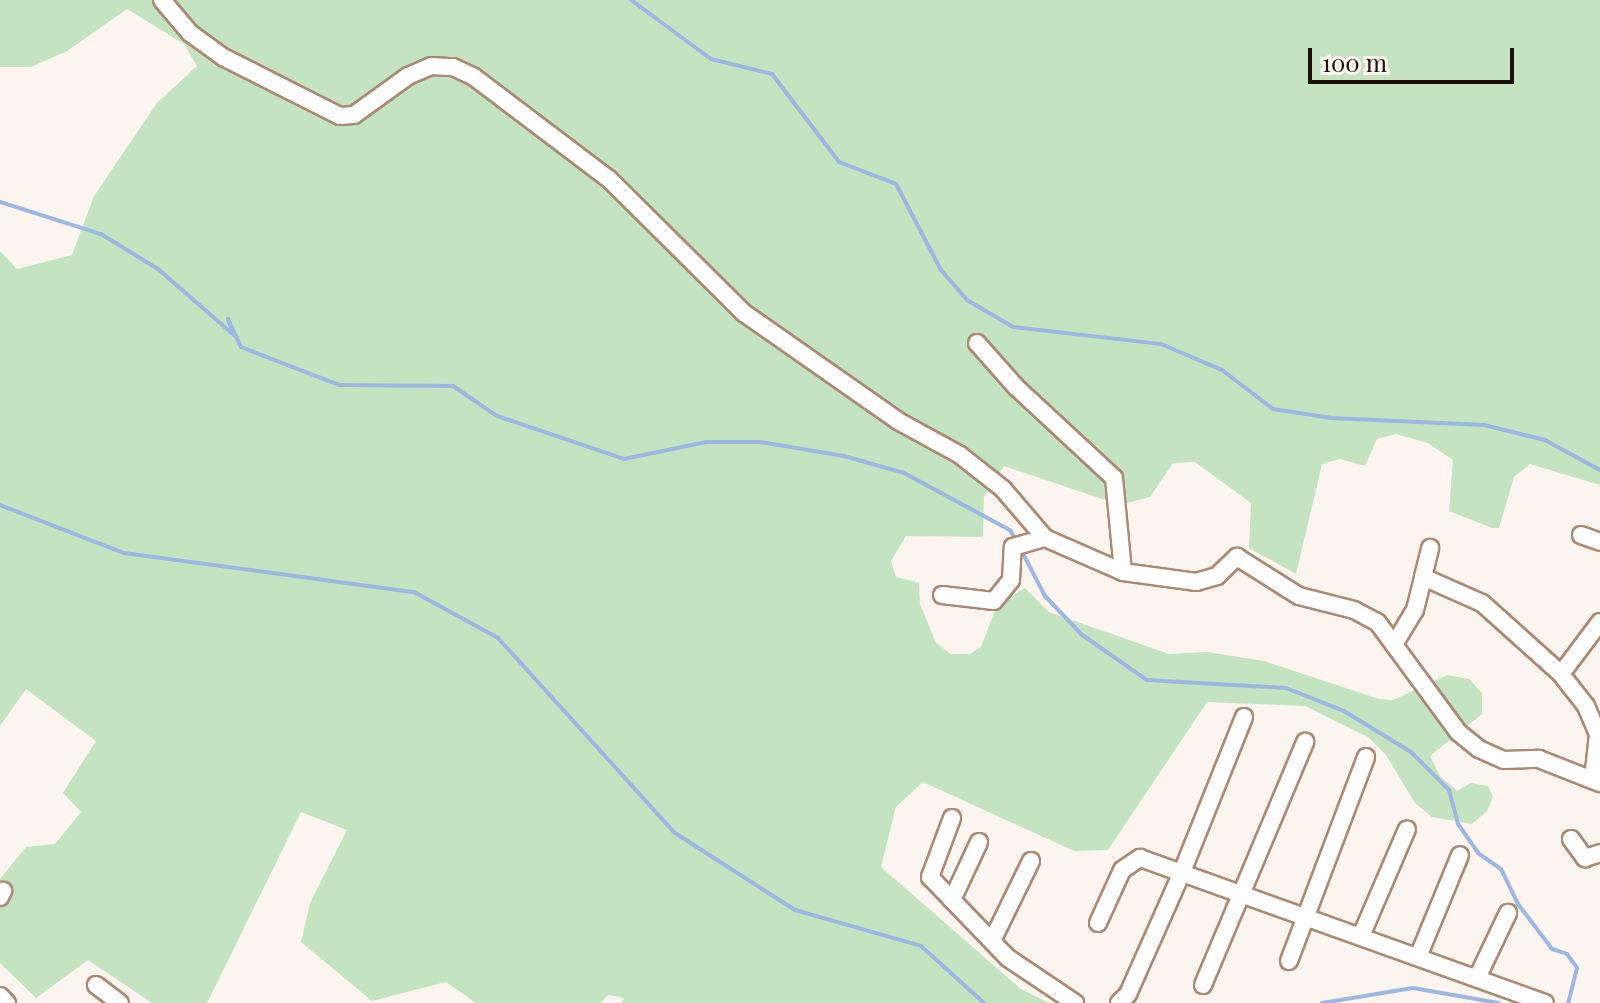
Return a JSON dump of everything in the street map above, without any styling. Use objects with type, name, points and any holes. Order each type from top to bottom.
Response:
[{"type":"street","points":[[162,0],[190,33],[223,57],[340,116],[354,115],[408,76],[431,66],[453,67],[474,77],[609,179],[744,313],[898,421],[960,455],[1003,489],[1045,538],[1123,572],[1196,582],[1217,576],[1237,557],[1299,596],[1366,615],[1395,643],[1458,732],[1479,749],[1504,760],[1539,759],[1596,781],[1598,734],[1561,674],[1482,603],[1423,577]]},
{"type":"street","points":[[977,343],[1114,478],[1123,572]]},
{"type":"street","points":[[1581,535],[1600,542]]},
{"type":"street","points":[[942,595],[994,601],[1011,580],[1019,545],[1045,538]]},
{"type":"street","points":[[1395,643],[1415,610],[1430,548]]},
{"type":"street","points":[[1561,674],[1600,622]]},
{"type":"street","points":[[1119,1003],[1128,994],[1182,872],[1244,717]]},
{"type":"street","points":[[1203,985],[1305,742]]},
{"type":"street","points":[[1289,961],[1366,757]]},
{"type":"street","points":[[952,818],[930,874],[992,941],[1075,1003]]},
{"type":"street","points":[[1361,936],[1407,829]]},
{"type":"street","points":[[1571,839],[1585,858],[1600,853]]},
{"type":"street","points":[[952,900],[979,842]]},
{"type":"street","points":[[1418,957],[1460,855]]},
{"type":"street","points":[[1098,923],[1128,862],[1140,858],[1478,976],[1545,1003]]},
{"type":"street","points":[[992,941],[1031,861]]},
{"type":"street","points":[[1478,976],[1508,913]]},
{"type":"street","points":[[96,985],[120,1003]]},
{"type":"street","points":[[0,996],[7,1003]]},
{"type":"green space","points":[[0,0],[1600,0],[1600,485],[1530,464],[1514,477],[1499,528],[1492,528],[1449,511],[1453,460],[1428,443],[1396,434],[1377,439],[1365,466],[1340,459],[1322,464],[1296,574],[1249,548],[1251,503],[1195,462],[1173,463],[1150,497],[1120,505],[1004,466],[984,497],[983,537],[906,536],[891,561],[896,577],[919,583],[920,604],[936,643],[951,654],[970,654],[981,647],[997,605],[1025,588],[1049,612],[1169,654],[1207,652],[1264,661],[1379,699],[1393,700],[1447,675],[1469,679],[1482,693],[1482,714],[1430,756],[1440,776],[1457,791],[1471,783],[1488,786],[1493,797],[1487,811],[1472,824],[1432,817],[1415,803],[1386,755],[1368,737],[1305,706],[1207,702],[1108,850],[1074,851],[923,782],[896,807],[881,867],[1021,989],[1049,1003],[621,1003],[624,998],[608,995],[600,1003],[476,1003],[446,982],[372,1001],[301,942],[310,903],[347,830],[301,812],[207,1003],[152,1003],[88,960],[36,998],[0,963],[0,879],[26,847],[55,844],[81,812],[63,793],[96,741],[26,689],[0,726],[0,251],[17,269],[72,255],[94,196],[157,103],[197,66],[184,44],[127,9],[67,51],[31,67],[0,67]]},
{"type":"waterway","points":[[631,0],[711,59],[772,74],[839,162],[896,184],[941,270],[967,300],[1013,327],[1161,344],[1222,370],[1273,409],[1331,418],[1484,425],[1545,440],[1600,470]]},
{"type":"waterway","points":[[0,202],[101,234],[158,269],[234,335],[228,319],[241,347],[339,385],[453,386],[497,416],[624,459],[706,442],[760,442],[844,456],[904,473],[1010,530],[1016,540]]},
{"type":"waterway","points":[[0,505],[124,553],[414,592],[498,638],[675,833],[795,910],[921,946],[984,1003]]},
{"type":"waterway","points":[[1020,548],[1045,596],[1081,634],[1147,680],[1286,688],[1344,711],[1411,752],[1449,790],[1458,824],[1478,853],[1501,869],[1518,904],[1552,949],[1567,954],[1577,968],[1568,1003]]},
{"type":"waterway","points":[[1322,1003],[1413,988],[1499,1003]]}]
